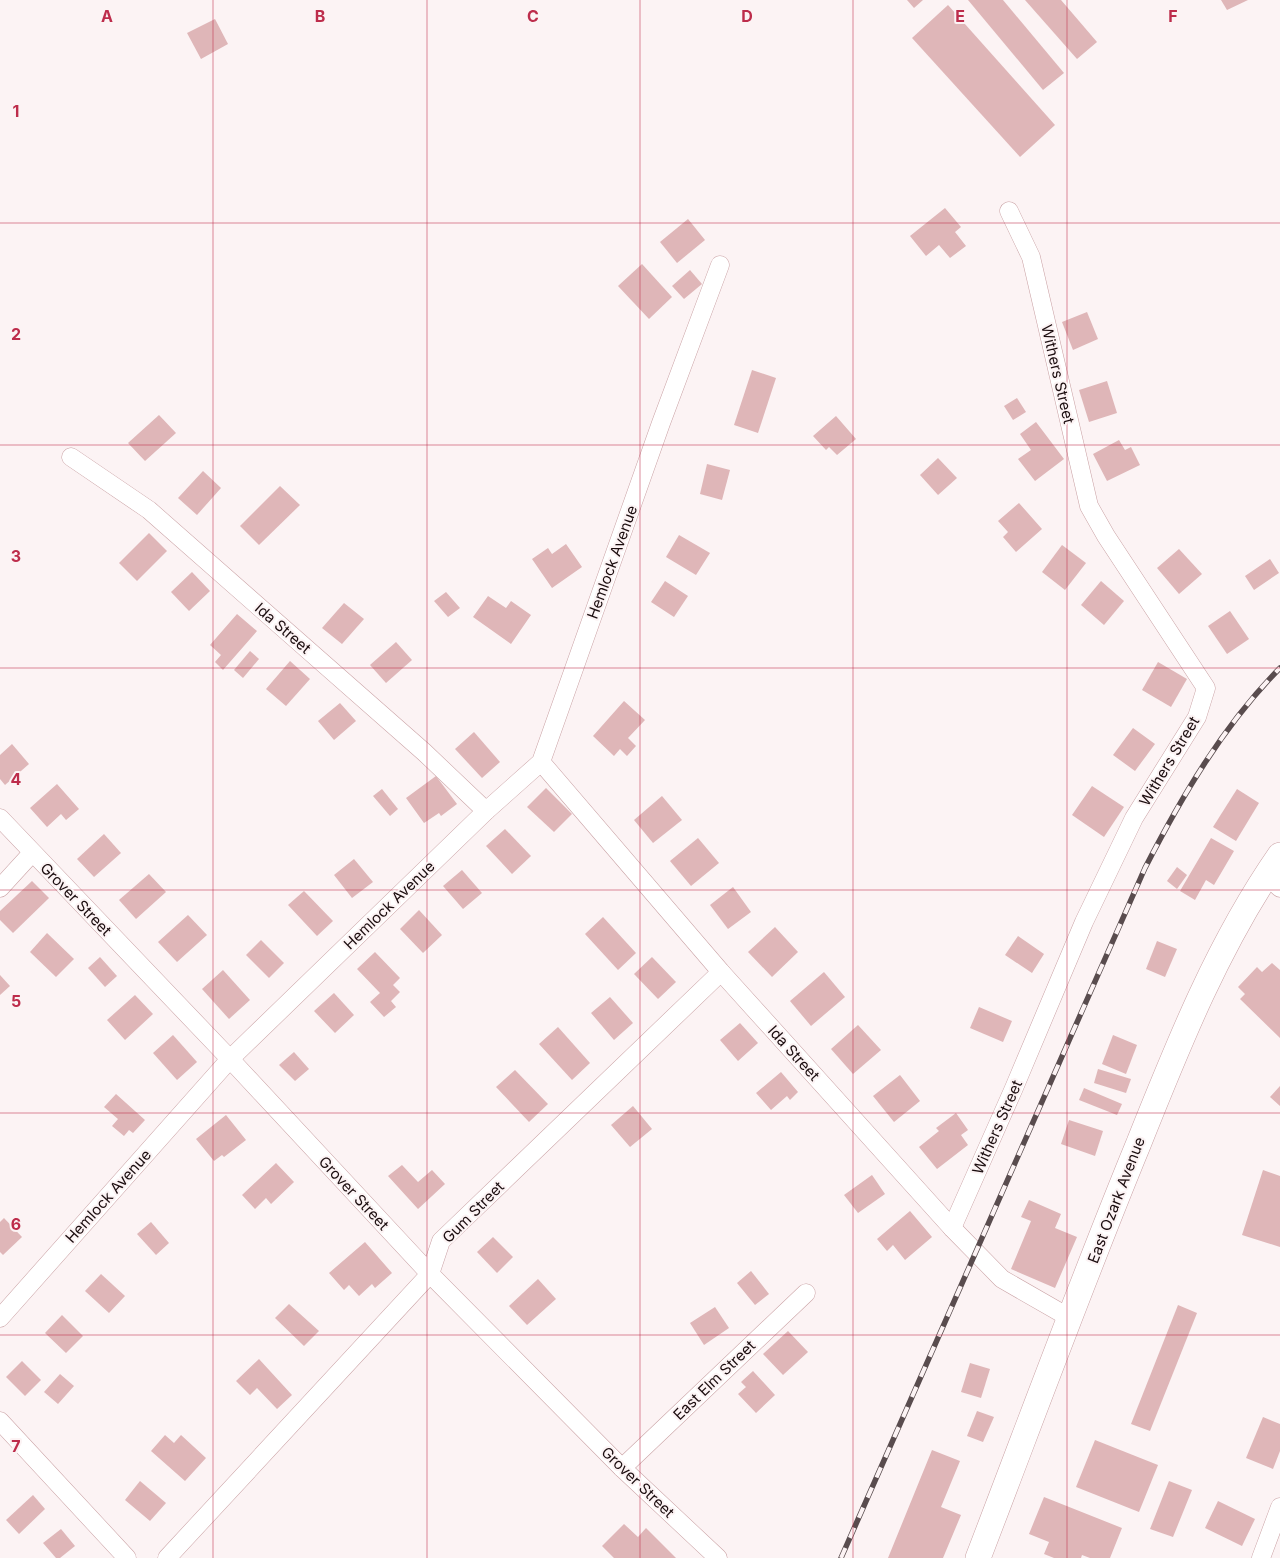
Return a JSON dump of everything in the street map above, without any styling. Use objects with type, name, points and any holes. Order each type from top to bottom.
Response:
[{"type":"main road","name":"East Ozark Avenue","points":[[978,1558],[1115,1201],[1181,1038],[1236,924],[1273,882],[1280,855]]},
{"type":"street","name":"Withers Street","points":[[952,1228],[1084,922],[1134,818],[1197,717],[1206,688],[1106,536],[1089,506],[1031,257],[1009,211]]},
{"type":"street","name":"Hemlock Avenue","points":[[0,1318],[230,1059],[486,811],[541,762],[720,265]]},
{"type":"street","name":"Ida Street","points":[[71,457],[149,510],[424,752],[486,811]]},
{"type":"street","name":"Ida Street","points":[[541,762],[721,972],[952,1228],[1002,1279],[1070,1318]]},
{"type":"street","name":"Grover Street","points":[[0,818],[230,1059],[430,1274],[622,1468],[718,1558]]},
{"type":"street","points":[[0,888],[32,853]]},
{"type":"street","name":"Gum Street","points":[[167,1558],[430,1274],[441,1241],[721,972]]},
{"type":"street","name":"East Elm Street","points":[[622,1468],[806,1293]]},
{"type":"street","points":[[0,1421],[127,1558]]},
{"type":"street","points":[[1261,1558],[1280,1507]]},
{"type":"building","points":[[907,0],[923,0],[914,8]]},
{"type":"building","points":[[968,0],[1003,0],[1064,73],[1043,90]]},
{"type":"building","points":[[1025,0],[1061,0],[1097,42],[1077,59]]},
{"type":"building","points":[[1221,0],[1248,0],[1227,10]]},
{"type":"building","points":[[948,5],[1055,125],[1020,157],[912,38]]},
{"type":"building","points":[[215,19],[228,44],[201,59],[187,33]]},
{"type":"building","points":[[945,208],[961,227],[955,232],[966,246],[950,258],[939,245],[926,256],[910,236]]},
{"type":"building","points":[[688,219],[705,240],[677,263],[660,242]]},
{"type":"building","points":[[642,264],[672,297],[649,319],[618,286]]},
{"type":"building","points":[[690,270],[702,284],[684,299],[672,286]]},
{"type":"building","points":[[1087,312],[1098,339],[1073,350],[1062,322]]},
{"type":"building","points":[[752,370],[776,378],[758,433],[734,425]]},
{"type":"building","points":[[1107,381],[1117,413],[1089,422],[1079,390]]},
{"type":"building","points":[[1017,398],[1026,412],[1013,420],[1004,406]]},
{"type":"building","points":[[159,415],[176,433],[145,461],[128,443]]},
{"type":"building","points":[[836,416],[856,439],[837,455],[829,447],[826,450],[813,436]]},
{"type":"building","points":[[1036,422],[1064,459],[1035,481],[1018,459],[1031,450],[1020,434]]},
{"type":"building","points":[[1119,440],[1125,450],[1131,447],[1140,465],[1107,481],[1093,454]]},
{"type":"building","points":[[938,458],[957,478],[938,495],[920,475]]},
{"type":"building","points":[[707,464],[730,470],[722,500],[700,494]]},
{"type":"building","points":[[203,471],[221,488],[197,515],[178,498]]},
{"type":"building","points":[[280,486],[300,505],[259,545],[240,526]]},
{"type":"building","points":[[1019,503],[1042,529],[1016,552],[1003,537],[1008,532],[998,521]]},
{"type":"building","points":[[149,533],[167,551],[137,581],[119,563]]},
{"type":"building","points":[[679,535],[710,553],[696,575],[666,557]]},
{"type":"building","points":[[566,544],[582,567],[552,588],[532,559],[548,548],[552,554]]},
{"type":"building","points":[[1062,545],[1086,563],[1065,590],[1042,572]]},
{"type":"building","points":[[1179,549],[1202,574],[1179,594],[1157,568]]},
{"type":"building","points":[[1270,559],[1279,573],[1254,590],[1245,576]]},
{"type":"building","points":[[192,572],[210,591],[189,611],[171,592]]},
{"type":"building","points":[[665,581],[688,596],[674,617],[651,602]]},
{"type":"building","points":[[1101,581],[1124,601],[1104,625],[1081,605]]},
{"type":"building","points":[[446,592],[460,608],[448,617],[434,601]]},
{"type":"building","points":[[488,596],[506,608],[511,601],[531,615],[511,644],[473,617]]},
{"type":"building","points":[[344,603],[364,619],[342,644],[322,628]]},
{"type":"building","points":[[1230,611],[1249,639],[1227,654],[1208,626]]},
{"type":"building","points":[[237,614],[257,631],[223,670],[215,662],[221,655],[210,645]]},
{"type":"building","points":[[396,642],[412,660],[386,683],[370,665]]},
{"type":"building","points":[[250,651],[259,659],[243,678],[234,670]]},
{"type":"building","points":[[290,661],[310,679],[286,706],[266,689]]},
{"type":"building","points":[[1158,662],[1187,679],[1171,707],[1142,690]]},
{"type":"building","points":[[624,701],[645,720],[628,738],[636,746],[627,756],[620,749],[614,756],[593,736]]},
{"type":"building","points":[[340,703],[356,721],[334,740],[318,721]]},
{"type":"building","points":[[1133,728],[1155,744],[1135,771],[1113,755]]},
{"type":"building","points":[[474,732],[500,762],[482,778],[455,749]]},
{"type":"building","points":[[12,744],[29,764],[5,785],[0,779],[0,755]]},
{"type":"building","points":[[436,776],[457,804],[441,816],[439,813],[424,823],[406,798]]},
{"type":"building","points":[[57,784],[79,809],[66,820],[61,814],[47,827],[30,808]]},
{"type":"building","points":[[1092,786],[1124,807],[1104,837],[1072,815]]},
{"type":"building","points":[[546,788],[572,814],[554,832],[527,807]]},
{"type":"building","points":[[382,789],[398,809],[390,816],[373,796]]},
{"type":"building","points":[[1237,789],[1259,803],[1236,841],[1213,827]]},
{"type":"building","points":[[662,796],[682,820],[653,843],[634,820]]},
{"type":"building","points":[[505,829],[531,856],[512,874],[486,846]]},
{"type":"building","points":[[104,834],[121,853],[94,877],[77,859]]},
{"type":"building","points":[[698,838],[719,863],[691,886],[670,861]]},
{"type":"building","points":[[1211,838],[1234,851],[1214,885],[1206,880],[1195,900],[1180,891]]},
{"type":"building","points":[[354,859],[373,882],[352,898],[334,875]]},
{"type":"building","points":[[1177,867],[1187,875],[1177,889],[1167,881]]},
{"type":"building","points":[[462,870],[482,893],[463,909],[443,886]]},
{"type":"building","points":[[149,874],[166,892],[136,919],[119,900]]},
{"type":"building","points":[[32,881],[49,898],[13,933],[0,920],[0,911]]},
{"type":"building","points":[[733,887],[751,912],[728,929],[710,905]]},
{"type":"building","points":[[304,891],[333,921],[317,936],[288,905]]},
{"type":"building","points":[[419,910],[442,935],[423,953],[400,929]]},
{"type":"building","points":[[188,915],[207,935],[177,962],[158,942]]},
{"type":"building","points":[[603,917],[636,953],[618,970],[585,934]]},
{"type":"building","points":[[775,927],[798,952],[772,977],[748,952]]},
{"type":"building","points":[[47,933],[74,959],[56,977],[30,952]]},
{"type":"building","points":[[1018,936],[1044,954],[1032,973],[1005,955]]},
{"type":"building","points":[[261,940],[284,963],[269,978],[246,955]]},
{"type":"building","points":[[1157,941],[1177,949],[1165,977],[1146,969]]},
{"type":"building","points":[[375,952],[400,978],[393,985],[400,992],[391,1001],[396,1007],[384,1017],[370,1002],[380,993],[357,969]]},
{"type":"building","points":[[100,957],[117,976],[105,987],[88,968]]},
{"type":"building","points":[[652,957],[676,982],[658,999],[634,974]]},
{"type":"building","points":[[1272,963],[1280,970],[1280,1038],[1240,999],[1245,994],[1238,987],[1257,967],[1262,972]]},
{"type":"building","points":[[223,970],[250,1000],[229,1019],[202,989]]},
{"type":"building","points":[[824,972],[845,997],[811,1026],[790,1001]]},
{"type":"building","points":[[0,975],[10,986],[0,995]]},
{"type":"building","points":[[334,993],[354,1015],[335,1033],[314,1011]]},
{"type":"building","points":[[135,995],[153,1014],[125,1040],[107,1020]]},
{"type":"building","points":[[610,997],[633,1023],[614,1040],[591,1013]]},
{"type":"building","points":[[979,1007],[1012,1021],[1003,1042],[970,1028]]},
{"type":"building","points":[[740,1023],[758,1043],[738,1061],[720,1040]]},
{"type":"building","points":[[858,1025],[881,1050],[853,1074],[831,1049]]},
{"type":"building","points":[[558,1027],[590,1063],[572,1080],[539,1044]]},
{"type":"building","points":[[173,1035],[197,1062],[177,1080],[153,1053]]},
{"type":"building","points":[[1113,1035],[1137,1045],[1126,1074],[1102,1064]]},
{"type":"building","points":[[294,1052],[309,1069],[295,1081],[279,1065]]},
{"type":"building","points":[[1098,1069],[1131,1079],[1126,1093],[1094,1083]]},
{"type":"building","points":[[515,1070],[548,1104],[529,1122],[496,1087]]},
{"type":"building","points":[[781,1072],[798,1092],[790,1100],[787,1096],[771,1110],[756,1093]]},
{"type":"building","points":[[900,1075],[920,1101],[894,1122],[873,1096]]},
{"type":"building","points":[[1280,1086],[1280,1106],[1270,1097]]},
{"type":"building","points":[[1084,1088],[1122,1104],[1117,1115],[1079,1100]]},
{"type":"building","points":[[116,1094],[145,1120],[133,1133],[129,1130],[124,1136],[112,1126],[118,1119],[104,1107]]},
{"type":"building","points":[[633,1106],[652,1129],[630,1147],[611,1125]]},
{"type":"building","points":[[956,1113],[968,1130],[961,1135],[968,1145],[937,1169],[919,1147],[939,1131],[936,1128]]},
{"type":"building","points":[[226,1115],[246,1140],[224,1157],[222,1155],[214,1161],[196,1139]]},
{"type":"building","points":[[1069,1120],[1103,1131],[1095,1156],[1061,1144]]},
{"type":"building","points":[[276,1163],[294,1182],[271,1204],[266,1198],[255,1209],[242,1195]]},
{"type":"building","points":[[402,1165],[418,1182],[432,1170],[445,1184],[418,1209],[388,1176]]},
{"type":"building","points":[[1263,1170],[1280,1176],[1280,1247],[1242,1235]]},
{"type":"building","points":[[872,1175],[885,1194],[858,1213],[844,1195]]},
{"type":"building","points":[[1029,1200],[1061,1214],[1055,1228],[1077,1237],[1055,1288],[1011,1269],[1031,1221],[1021,1217]]},
{"type":"building","points":[[910,1211],[932,1237],[905,1260],[893,1245],[887,1251],[877,1239]]},
{"type":"building","points":[[4,1218],[22,1237],[3,1255],[0,1252],[0,1222]]},
{"type":"building","points":[[151,1222],[169,1243],[156,1255],[137,1234]]},
{"type":"building","points":[[493,1237],[513,1257],[497,1273],[477,1252]]},
{"type":"building","points":[[365,1242],[392,1273],[375,1288],[372,1284],[359,1296],[349,1285],[344,1290],[329,1273]]},
{"type":"building","points":[[751,1271],[769,1294],[755,1305],[737,1283]]},
{"type":"building","points":[[101,1274],[125,1296],[109,1313],[85,1291]]},
{"type":"building","points":[[538,1279],[556,1299],[527,1325],[509,1306]]},
{"type":"building","points":[[289,1304],[319,1331],[304,1346],[275,1318]]},
{"type":"building","points":[[1178,1305],[1197,1313],[1150,1431],[1131,1424]]},
{"type":"building","points":[[715,1307],[729,1328],[704,1345],[690,1323]]},
{"type":"building","points":[[62,1315],[83,1336],[66,1353],[45,1333]]},
{"type":"building","points":[[788,1331],[808,1352],[783,1375],[763,1354]]},
{"type":"building","points":[[259,1359],[292,1395],[277,1409],[257,1388],[250,1395],[236,1381]]},
{"type":"building","points":[[22,1361],[41,1380],[25,1396],[6,1377]]},
{"type":"building","points":[[970,1363],[990,1369],[981,1398],[961,1392]]},
{"type":"building","points":[[753,1371],[775,1395],[756,1413],[738,1394],[746,1387],[741,1382]]},
{"type":"building","points":[[60,1374],[74,1386],[58,1404],[44,1392]]},
{"type":"building","points":[[977,1411],[994,1417],[983,1442],[967,1436]]},
{"type":"building","points":[[1263,1417],[1280,1424],[1280,1451],[1273,1469],[1246,1458]]},
{"type":"building","points":[[165,1435],[174,1443],[181,1435],[206,1458],[185,1481],[151,1451]]},
{"type":"building","points":[[1095,1440],[1158,1465],[1139,1512],[1076,1487]]},
{"type":"building","points":[[932,1450],[960,1461],[941,1507],[961,1515],[943,1558],[888,1558]]},
{"type":"building","points":[[140,1481],[166,1503],[150,1521],[125,1500]]},
{"type":"building","points":[[1169,1481],[1192,1490],[1173,1537],[1150,1529]]},
{"type":"building","points":[[33,1495],[45,1509],[19,1534],[6,1520]]},
{"type":"building","points":[[1044,1497],[1122,1528],[1110,1558],[1090,1558],[1082,1555],[1081,1558],[1054,1558],[1044,1554],[1049,1542],[1029,1534]]},
{"type":"building","points":[[1218,1501],[1255,1519],[1242,1546],[1205,1528]]},
{"type":"building","points":[[624,1524],[638,1537],[646,1528],[676,1558],[614,1558],[602,1546]]},
{"type":"building","points":[[61,1529],[75,1546],[60,1558],[56,1558],[43,1543]]},
{"type":"railway","points":[[841,1558],[1145,868],[1205,763],[1240,714],[1280,668]]}]
